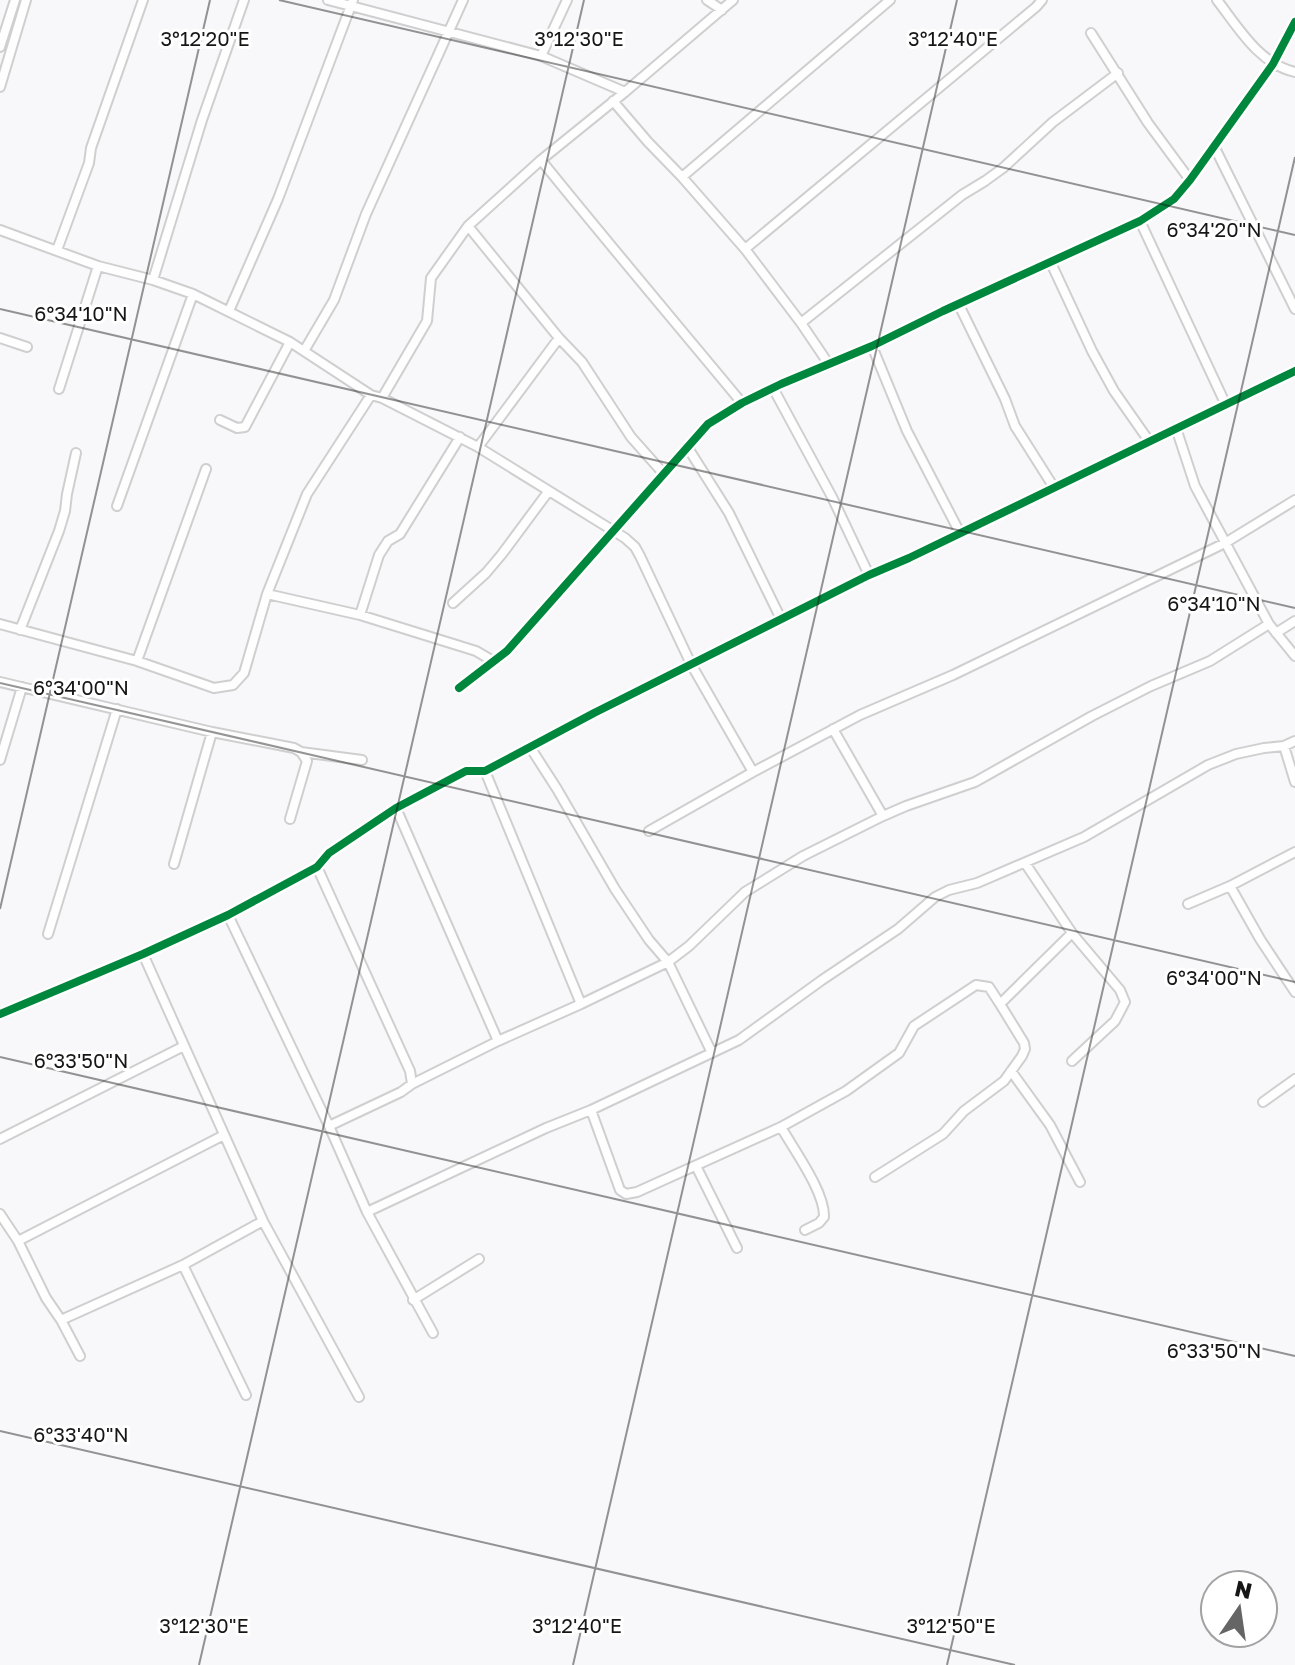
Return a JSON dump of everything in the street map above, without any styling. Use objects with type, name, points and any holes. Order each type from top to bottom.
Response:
[{"type":"street","points":[[0,47],[15,0]]},
{"type":"street","points":[[0,87],[26,0]]},
{"type":"street","points":[[57,250],[143,0]]},
{"type":"street","points":[[153,280],[202,120],[244,0]]},
{"type":"street","points":[[328,0],[352,3],[541,56],[625,92]]},
{"type":"street","points":[[304,351],[334,300],[366,214],[463,0]]},
{"type":"street","points":[[541,56],[567,0]]},
{"type":"street","points":[[707,0],[722,10]]},
{"type":"street","points":[[382,398],[427,321],[431,278],[468,226],[541,160],[733,0]]},
{"type":"street","points":[[682,177],[890,0]]},
{"type":"street","points":[[745,249],[1042,0]]},
{"type":"street","points":[[1217,0],[1253,46],[1273,64],[1295,72]]},
{"type":"street","points":[[229,311],[278,199],[352,3]]},
{"type":"street","points":[[459,688],[507,651],[708,424],[773,388],[872,346],[1140,221],[1174,199],[1273,64],[1295,22]]},
{"type":"street","points":[[1091,33],[1148,123],[1190,180]]},
{"type":"street","points":[[801,323],[962,195],[1003,168],[1053,122],[1118,73]]},
{"type":"street","points":[[613,101],[745,249],[828,363]]},
{"type":"street","points":[[1214,146],[1295,309]]},
{"type":"street","points":[[541,160],[742,403]]},
{"type":"street","points":[[1140,221],[1225,403]]},
{"type":"street","points":[[468,226],[582,362],[631,437],[663,473]]},
{"type":"street","points":[[0,230],[98,266],[193,294],[229,311],[290,342],[371,395],[478,447],[613,531],[635,547],[691,664],[753,772]]},
{"type":"street","points":[[1051,263],[1099,364],[1149,441]]},
{"type":"street","points":[[59,389],[98,266]]},
{"type":"street","points":[[117,506],[193,294]]},
{"type":"street","points":[[959,305],[1015,426],[1053,486]]},
{"type":"street","points":[[0,338],[27,347]]},
{"type":"street","points":[[478,447],[559,338]]},
{"type":"street","points":[[220,420],[237,428],[245,427],[290,342]]},
{"type":"street","points":[[872,346],[907,431],[960,533]]},
{"type":"street","points":[[0,1014],[228,915],[317,867],[329,853],[396,808],[466,771],[485,771],[869,575],[1225,403],[1294,373]]},
{"type":"street","points":[[773,388],[832,497],[869,575]]},
{"type":"street","points":[[0,624],[137,661],[214,688],[233,685],[244,673],[267,594],[307,494],[371,395]]},
{"type":"street","points":[[1176,428],[1195,486],[1269,624],[1295,656]]},
{"type":"street","points":[[360,615],[379,555],[388,541],[400,534],[460,437]]},
{"type":"street","points":[[688,448],[729,513],[781,619]]},
{"type":"street","points":[[20,630],[59,531],[76,453]]},
{"type":"street","points":[[137,661],[206,469]]},
{"type":"street","points":[[453,603],[486,573],[548,492]]},
{"type":"street","points":[[649,831],[860,715],[953,675],[1225,543],[1295,500]]},
{"type":"street","points":[[267,594],[360,615],[476,651],[493,661]]},
{"type":"street","points":[[1276,633],[1295,621]]},
{"type":"street","points":[[329,1126],[498,1041],[668,962],[745,892],[803,856],[906,806],[975,782],[1092,716],[1163,680],[1210,661],[1269,624]]},
{"type":"street","points":[[0,682],[301,752],[362,760]]},
{"type":"street","points":[[0,760],[22,687]]},
{"type":"street","points":[[48,934],[117,709]]},
{"type":"street","points":[[833,729],[883,816]]},
{"type":"street","points":[[174,864],[212,732]]},
{"type":"street","points":[[367,1212],[739,1040],[898,929],[935,897],[977,883],[1084,837],[1208,765],[1236,754],[1284,746],[1295,741]]},
{"type":"street","points":[[1284,746],[1295,782]]},
{"type":"street","points":[[530,747],[615,889],[649,940],[668,962],[712,1053]]},
{"type":"street","points":[[290,819],[307,761],[301,752]]},
{"type":"street","points":[[485,771],[581,1004]]},
{"type":"street","points":[[396,808],[498,1041]]},
{"type":"street","points":[[1188,904],[1295,852]]},
{"type":"street","points":[[1025,863],[1072,933],[1120,990],[1125,1002],[1115,1021],[1072,1061]]},
{"type":"street","points":[[317,867],[410,1071],[412,1084]]},
{"type":"street","points":[[1230,886],[1295,992]]},
{"type":"street","points":[[228,915],[367,1212],[433,1333]]},
{"type":"street","points":[[1000,1004],[1072,933]]},
{"type":"street","points":[[143,954],[263,1221],[359,1397]]},
{"type":"street","points":[[591,1110],[620,1190],[626,1194],[637,1192],[781,1127],[846,1091],[899,1053],[914,1026],[976,985],[989,987],[1024,1043],[1022,1056],[1004,1081],[964,1111],[943,1134],[875,1177]]},
{"type":"street","points":[[0,1139],[184,1046]]},
{"type":"street","points":[[1011,1071],[1050,1125],[1080,1182]]},
{"type":"street","points":[[1263,1102],[1295,1079]]},
{"type":"street","points":[[781,1127],[824,1208],[824,1217],[819,1223],[805,1230]]},
{"type":"street","points":[[18,1241],[224,1135]]},
{"type":"street","points":[[696,1166],[737,1248]]},
{"type":"street","points":[[0,1214],[18,1241],[46,1298],[80,1356]]},
{"type":"street","points":[[61,1320],[183,1265],[263,1221]]},
{"type":"street","points":[[413,1300],[479,1259]]},
{"type":"street","points":[[183,1265],[246,1395]]},
{"type":"cycle path","points":[[459,688],[507,651],[708,424],[781,384],[872,346],[1140,221],[1174,199],[1273,64],[1295,22]]},
{"type":"cycle path","points":[[0,1014],[228,915],[317,867],[329,853],[396,808],[466,771],[485,771],[869,575],[1295,371]]}]
